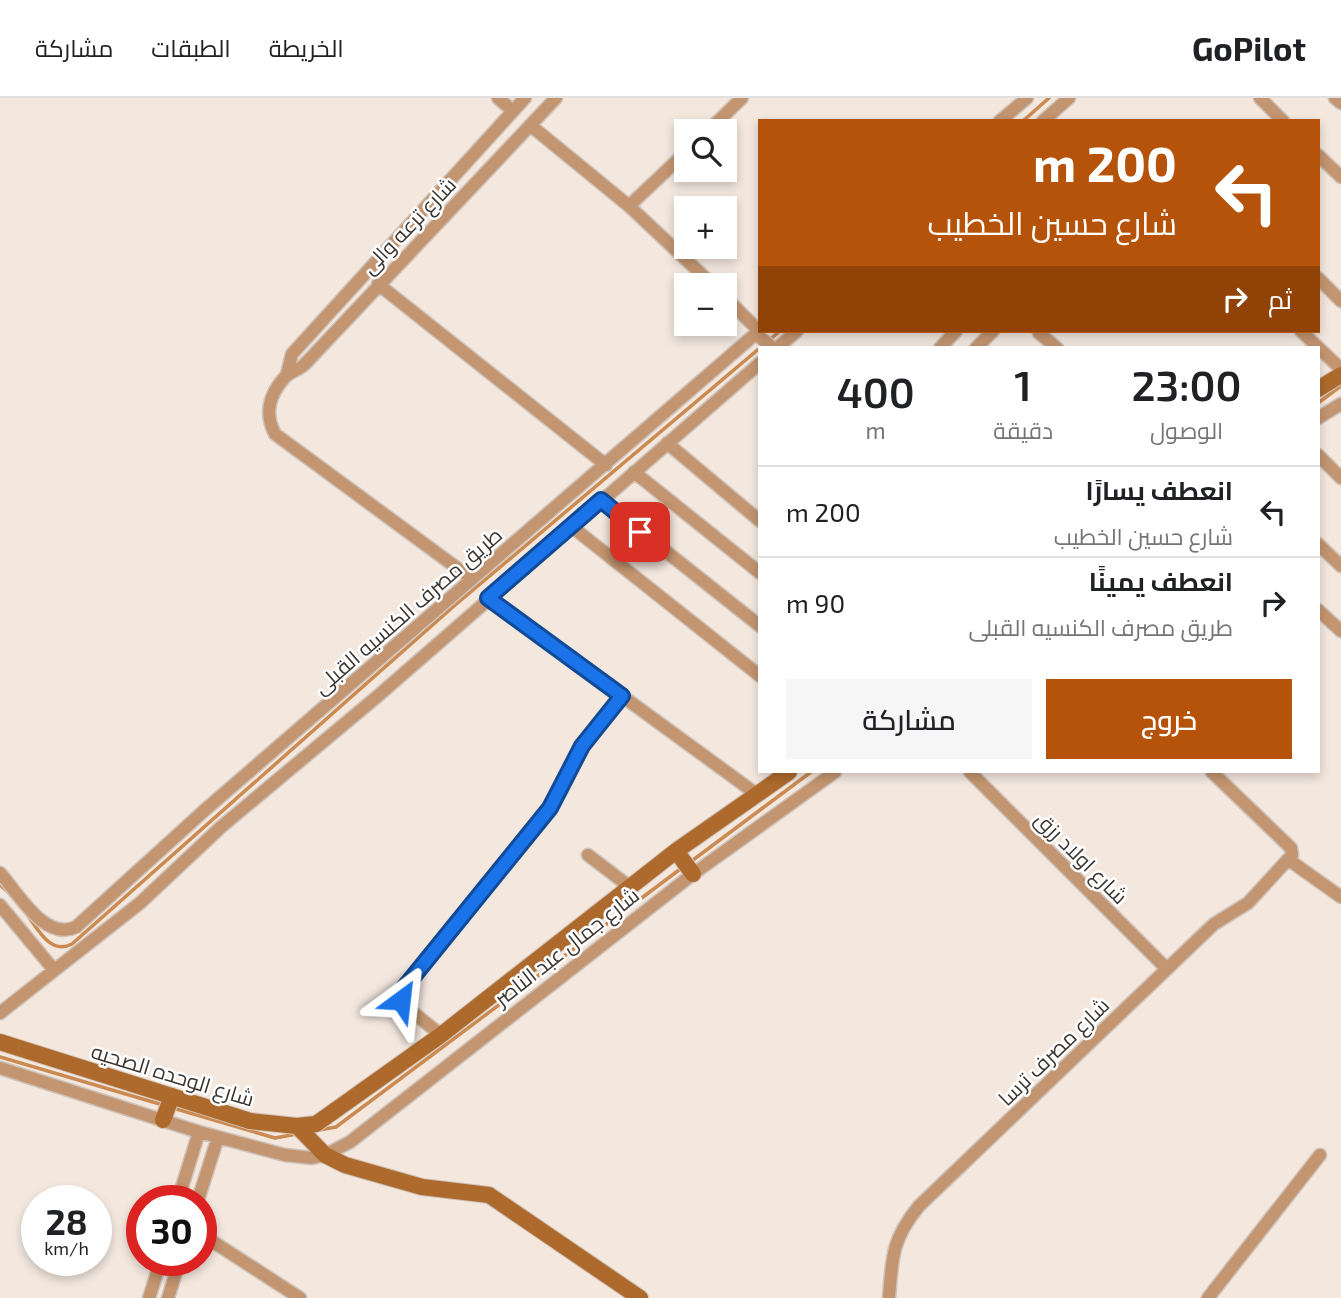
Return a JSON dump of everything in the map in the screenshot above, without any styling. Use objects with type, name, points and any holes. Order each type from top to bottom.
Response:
[{"type":"street","points":[[498,98],[513,111]]},
{"type":"street","name":"شارع ترعه والى","points":[[472,579],[275,434],[269,422],[268,409],[271,397],[287,374],[292,354],[526,98]]},
{"type":"street","name":"شارع ترعه والى","points":[[287,374],[304,365],[555,98]]},
{"type":"street","points":[[720,119],[742,98]]},
{"type":"street","points":[[1002,119],[1027,98]]},
{"type":"street","points":[[1045,119],[1069,98]]},
{"type":"street","points":[[1260,98],[1281,119]]},
{"type":"street","points":[[1335,98],[1341,103]]},
{"type":"street","points":[[530,125],[629,206],[700,273]]},
{"type":"street","points":[[1320,157],[1341,177]]},
{"type":"street","points":[[629,206],[674,163]]},
{"type":"street","points":[[1320,280],[1341,301]]},
{"type":"street","points":[[378,284],[606,465]]},
{"type":"street","points":[[737,310],[758,332]]},
{"type":"street","name":"طريق مصرف الكنسيه القبلى","points":[[81,921],[206,809],[758,332]]},
{"type":"street","points":[[759,333],[773,346]]},
{"type":"street","points":[[778,346],[794,333]]},
{"type":"street","points":[[942,346],[954,333]]},
{"type":"street","points":[[978,346],[991,333]]},
{"type":"street","points":[[1039,333],[1054,346]]},
{"type":"street","points":[[1303,333],[1316,346]]},
{"type":"street","points":[[1320,350],[1341,372],[1320,388]]},
{"type":"street","name":"طريق مصرف الكنسيه القبلى","points":[[0,1013],[141,903],[221,827],[379,695],[758,365]]},
{"type":"street","points":[[1320,417],[1341,404]]},
{"type":"street","points":[[643,433],[664,446],[758,519]]},
{"type":"street","points":[[1320,457],[1341,478]]},
{"type":"street","points":[[634,472],[758,571]]},
{"type":"street","points":[[601,500],[758,624]]},
{"type":"street","points":[[571,526],[758,674]]},
{"type":"street","points":[[1320,546],[1341,566]]},
{"type":"street","points":[[488,598],[755,793]]},
{"type":"street","points":[[1320,612],[1341,631]]},
{"type":"street","points":[[441,1035],[405,1006],[401,1000],[404,988],[550,808],[582,746],[622,696]]},
{"type":"street","name":"شارع جمال عبد الناصر","points":[[299,1129],[331,1116],[441,1035],[755,793],[787,773]]},
{"type":"street","name":"شارع جمال عبد الناصر","points":[[320,1150],[350,1142],[691,872],[834,773]]},
{"type":"street","name":"شارع اولاد رزق","points":[[971,773],[1167,969]]},
{"type":"street","points":[[1213,773],[1291,848],[1292,855],[1289,860],[1341,897]]},
{"type":"street","points":[[678,853],[691,872]]},
{"type":"street","points":[[588,855],[630,887]]},
{"type":"street","name":"شارع مصرف ترسا","points":[[889,1298],[891,1260],[898,1233],[919,1206],[1219,919],[1248,904],[1289,860]]},
{"type":"street","points":[[0,873],[53,929],[69,930],[81,921],[96,938]]},
{"type":"street","points":[[0,905],[54,970]]},
{"type":"street","name":"شارع الوحده الصحيه","points":[[0,1042],[168,1107],[199,1132],[298,1158],[320,1150]]},
{"type":"street","name":"شارع الوحده الصحيه","points":[[0,1068],[168,1107],[299,1129],[320,1150],[372,1174],[422,1187],[489,1195],[640,1298]]},
{"type":"street","points":[[183,1185],[199,1132]]},
{"type":"street","points":[[203,1185],[218,1137]]},
{"type":"street","points":[[1208,1298],[1320,1155]]},
{"type":"street","points":[[217,1244],[300,1298]]},
{"type":"street","points":[[149,1298],[156,1276]]},
{"type":"street","points":[[168,1298],[175,1276]]},
{"type":"waterway","points":[[1025,119],[1049,98]]},
{"type":"waterway","points":[[762,346],[778,333]]},
{"type":"waterway","points":[[28,916],[52,944],[65,947],[72,944],[454,606],[758,350]]},
{"type":"waterway","points":[[1320,402],[1341,386]]},
{"type":"waterway","points":[[689,863],[810,773]]},
{"type":"waterway","points":[[319,1130],[336,1127],[683,867]]},
{"type":"waterway","points":[[0,885],[10,894]]},
{"type":"waterway","points":[[0,1057],[163,1105]]},
{"type":"waterway","points":[[173,1108],[275,1138],[297,1134]]},
{"type":"route","points":[[401,1000],[404,988],[550,808],[582,746],[622,696],[488,598],[601,500],[640,532]]}]
